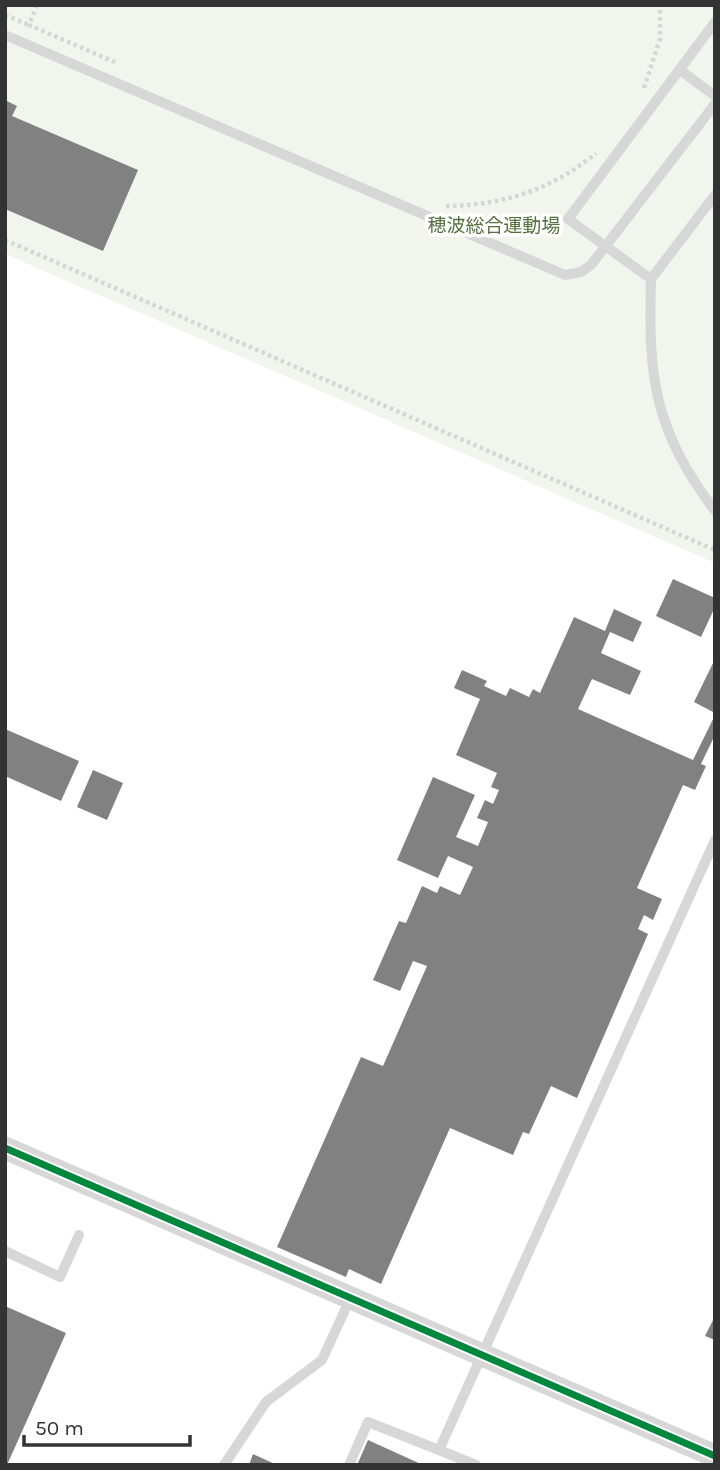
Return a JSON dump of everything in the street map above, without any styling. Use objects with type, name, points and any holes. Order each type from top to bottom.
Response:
[{"type":"street","points":[[5,1148],[715,1456]]},
{"type":"lane","points":[[651,279],[568,219],[715,22]]},
{"type":"lane","points":[[6,35],[565,275],[581,272],[605,246],[715,104]]},
{"type":"lane","points":[[680,70],[715,96]]},
{"type":"lane","points":[[715,195],[651,279],[652,360],[658,406],[673,447],[715,511]]},
{"type":"lane","points":[[439,1450],[715,840]]},
{"type":"lane","points":[[5,1251],[60,1277],[79,1235]]},
{"type":"lane","points":[[224,1465],[266,1402],[322,1360],[351,1298]]},
{"type":"lane","points":[[349,1465],[368,1422],[476,1465]]},
{"type":"path","points":[[29,25],[37,5]]},
{"type":"path","points":[[640,94],[660,39],[660,5]]},
{"type":"path","points":[[5,15],[130,69]]},
{"type":"path","points":[[434,201],[447,206],[491,202],[532,194],[573,173],[605,146]]},
{"type":"path","points":[[5,240],[715,550]]},
{"type":"green space","name":"穂波総合運動場","points":[[5,5],[715,5],[715,563],[5,254]]},
{"type":"building","points":[[5,100],[17,106],[12,116],[138,170],[103,251],[5,209]]},
{"type":"building","points":[[673,579],[715,598],[715,607],[701,637],[656,616]]},
{"type":"building","points":[[614,609],[642,622],[633,642],[610,632],[601,653],[641,671],[630,695],[592,679],[578,709],[693,760],[715,715],[715,735],[701,764],[706,766],[695,790],[683,785],[637,888],[662,899],[653,920],[644,915],[638,929],[648,934],[577,1098],[551,1086],[529,1134],[523,1132],[513,1155],[450,1128],[381,1284],[349,1269],[346,1277],[277,1247],[361,1057],[383,1066],[427,966],[413,961],[400,991],[373,980],[399,921],[406,923],[422,886],[437,893],[440,886],[460,895],[473,867],[448,856],[438,878],[397,860],[433,777],[475,795],[456,837],[478,846],[488,822],[477,818],[485,800],[493,804],[499,790],[491,787],[497,773],[456,755],[480,699],[454,688],[462,670],[487,681],[484,686],[506,696],[510,688],[529,697],[533,689],[540,693],[574,617],[605,631]]},
{"type":"building","points":[[715,659],[715,713],[694,702]]},
{"type":"building","points":[[5,729],[79,761],[61,801],[5,776]]},
{"type":"building","points":[[93,770],[123,783],[107,820],[77,807]]},
{"type":"building","points":[[5,1306],[66,1333],[7,1465],[5,1465]]},
{"type":"building","points":[[715,1316],[715,1340],[705,1336]]},
{"type":"building","points":[[368,1440],[423,1465],[357,1465]]},
{"type":"building","points":[[253,1454],[277,1465],[249,1465]]},
{"type":"cycle path","points":[[5,1148],[715,1456]]}]
